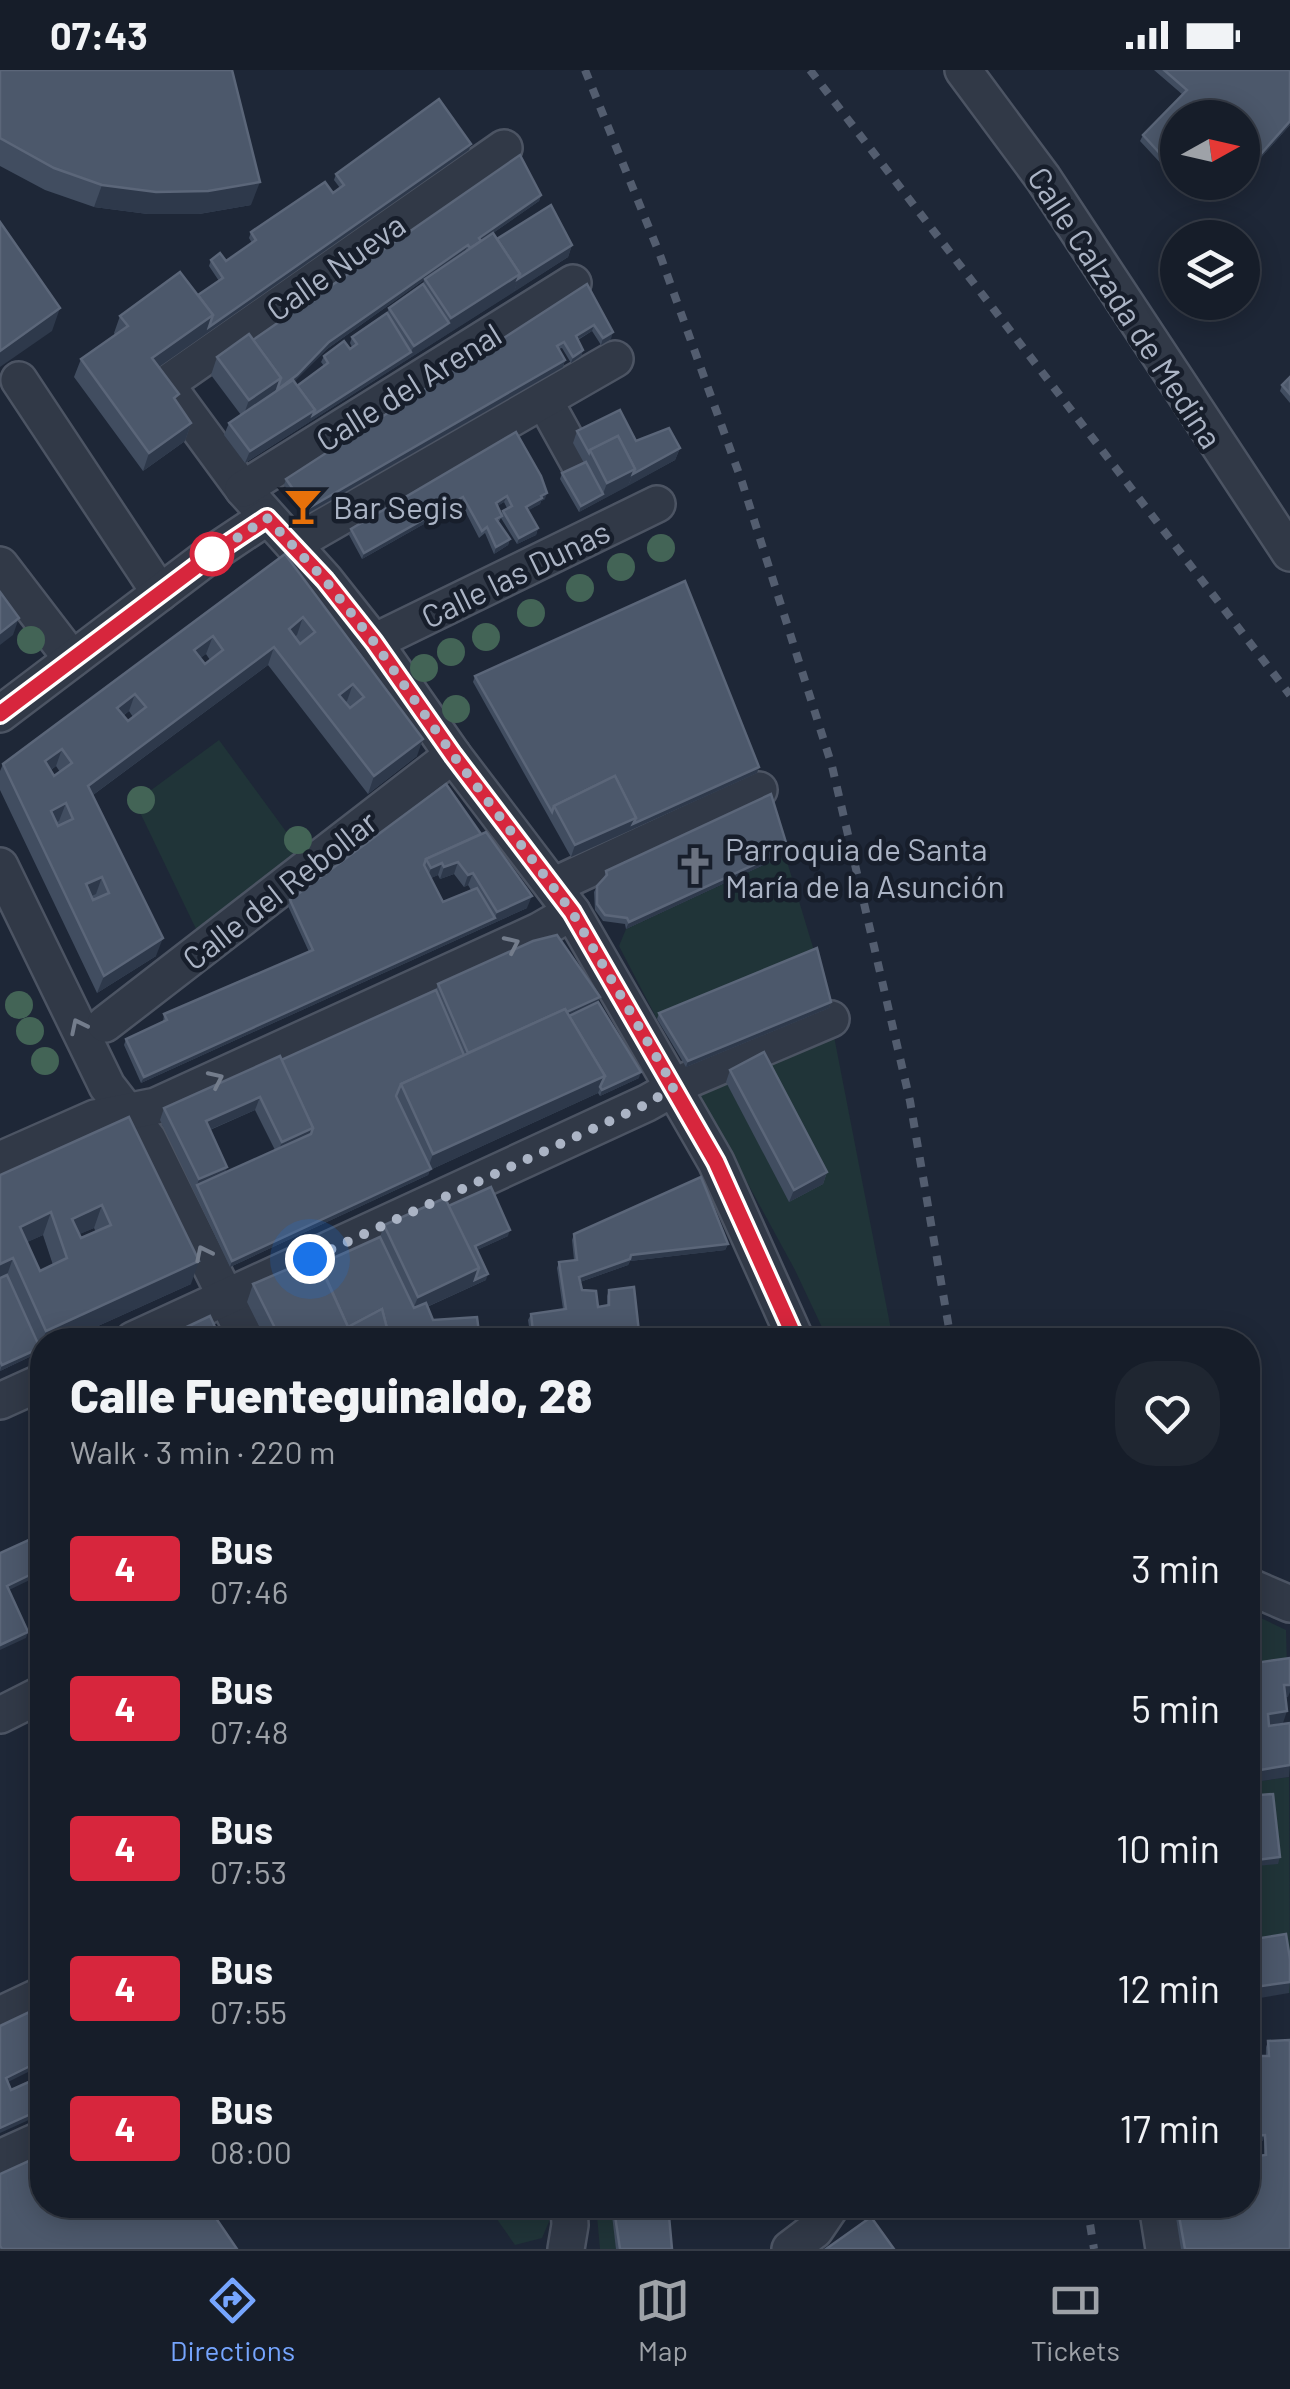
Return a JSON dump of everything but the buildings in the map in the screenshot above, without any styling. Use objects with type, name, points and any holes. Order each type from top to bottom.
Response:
[{"type":"street","name":"Calle Calzada de Medina","points":[[963,70],[1042,178],[1287,544]]},
{"type":"street","name":"Calle Nueva","points":[[243,489],[166,384],[504,148]]},
{"type":"street","name":"Calle del Arenal","points":[[243,489],[573,283]]},
{"type":"street","points":[[293,544],[615,359]]},
{"type":"street","points":[[19,380],[160,593]]},
{"type":"street","points":[[544,400],[581,467]]},
{"type":"street","points":[[243,489],[374,642],[562,899],[716,1162],[791,1328]]},
{"type":"street","name":"Calle las Dunas","points":[[374,642],[657,504]]},
{"type":"street","points":[[0,714],[267,518]]},
{"type":"street","points":[[0,565],[72,659]]},
{"type":"street","name":"Calle del Rebollar","points":[[105,1024],[453,755]]},
{"type":"street","points":[[0,1160],[95,1118],[156,1106],[540,931],[562,899],[759,790]]},
{"type":"street","points":[[0,866],[106,1086],[148,1139],[241,1328]]},
{"type":"street","points":[[160,1328],[647,1104],[674,1087],[830,1019]]},
{"type":"street","points":[[0,1401],[30,1387]]},
{"type":"street","points":[[1260,1591],[1290,1604]]},
{"type":"street","points":[[0,1715],[30,1700]]},
{"type":"street","points":[[0,2015],[30,2000]]},
{"type":"street","points":[[0,2158],[30,2144]]},
{"type":"street","points":[[566,2249],[570,2218]]},
{"type":"street","points":[[790,2249],[816,2230],[824,2218]]},
{"type":"street","points":[[1160,2218],[1164,2249]]},
{"type":"green space","points":[[219,740],[301,852],[197,931],[135,802]]},
{"type":"green space","points":[[785,855],[815,954],[657,1019],[619,946],[626,929]]},
{"type":"green space","points":[[832,1026],[891,1328],[822,1328],[694,1085]]},
{"type":"green space","points":[[1260,1618],[1286,1630],[1287,1670],[1260,1673]]},
{"type":"green space","points":[[1289,1777],[1290,1993],[1260,1963],[1260,1865],[1278,1863],[1260,1826],[1260,1781]]},
{"type":"green space","points":[[496,2218],[551,2218],[542,2238],[515,2245]]},
{"type":"green space","points":[[597,2218],[635,2218],[616,2249],[600,2249]]},
{"type":"railway","points":[[585,70],[660,255],[742,482],[832,766],[910,1101],[949,1328]]},
{"type":"railway","points":[[810,70],[1290,695]]},
{"type":"railway","points":[[1089,2218],[1094,2249]]},
{"type":"bus line","name":"4","points":[[0,714],[210,556],[267,518],[325,580],[374,642],[453,755],[572,912],[716,1162],[791,1328]]},
{"type":"place","name":"Bar Segis","points":[[303,506]]},
{"type":"place","name":"Parroquia de Santa María de la Asunción","points":[[695,866]]},
{"type":"route","points":[[212,554],[267,518],[325,580],[572,912],[674,1087],[647,1104],[310,1259]]}]
